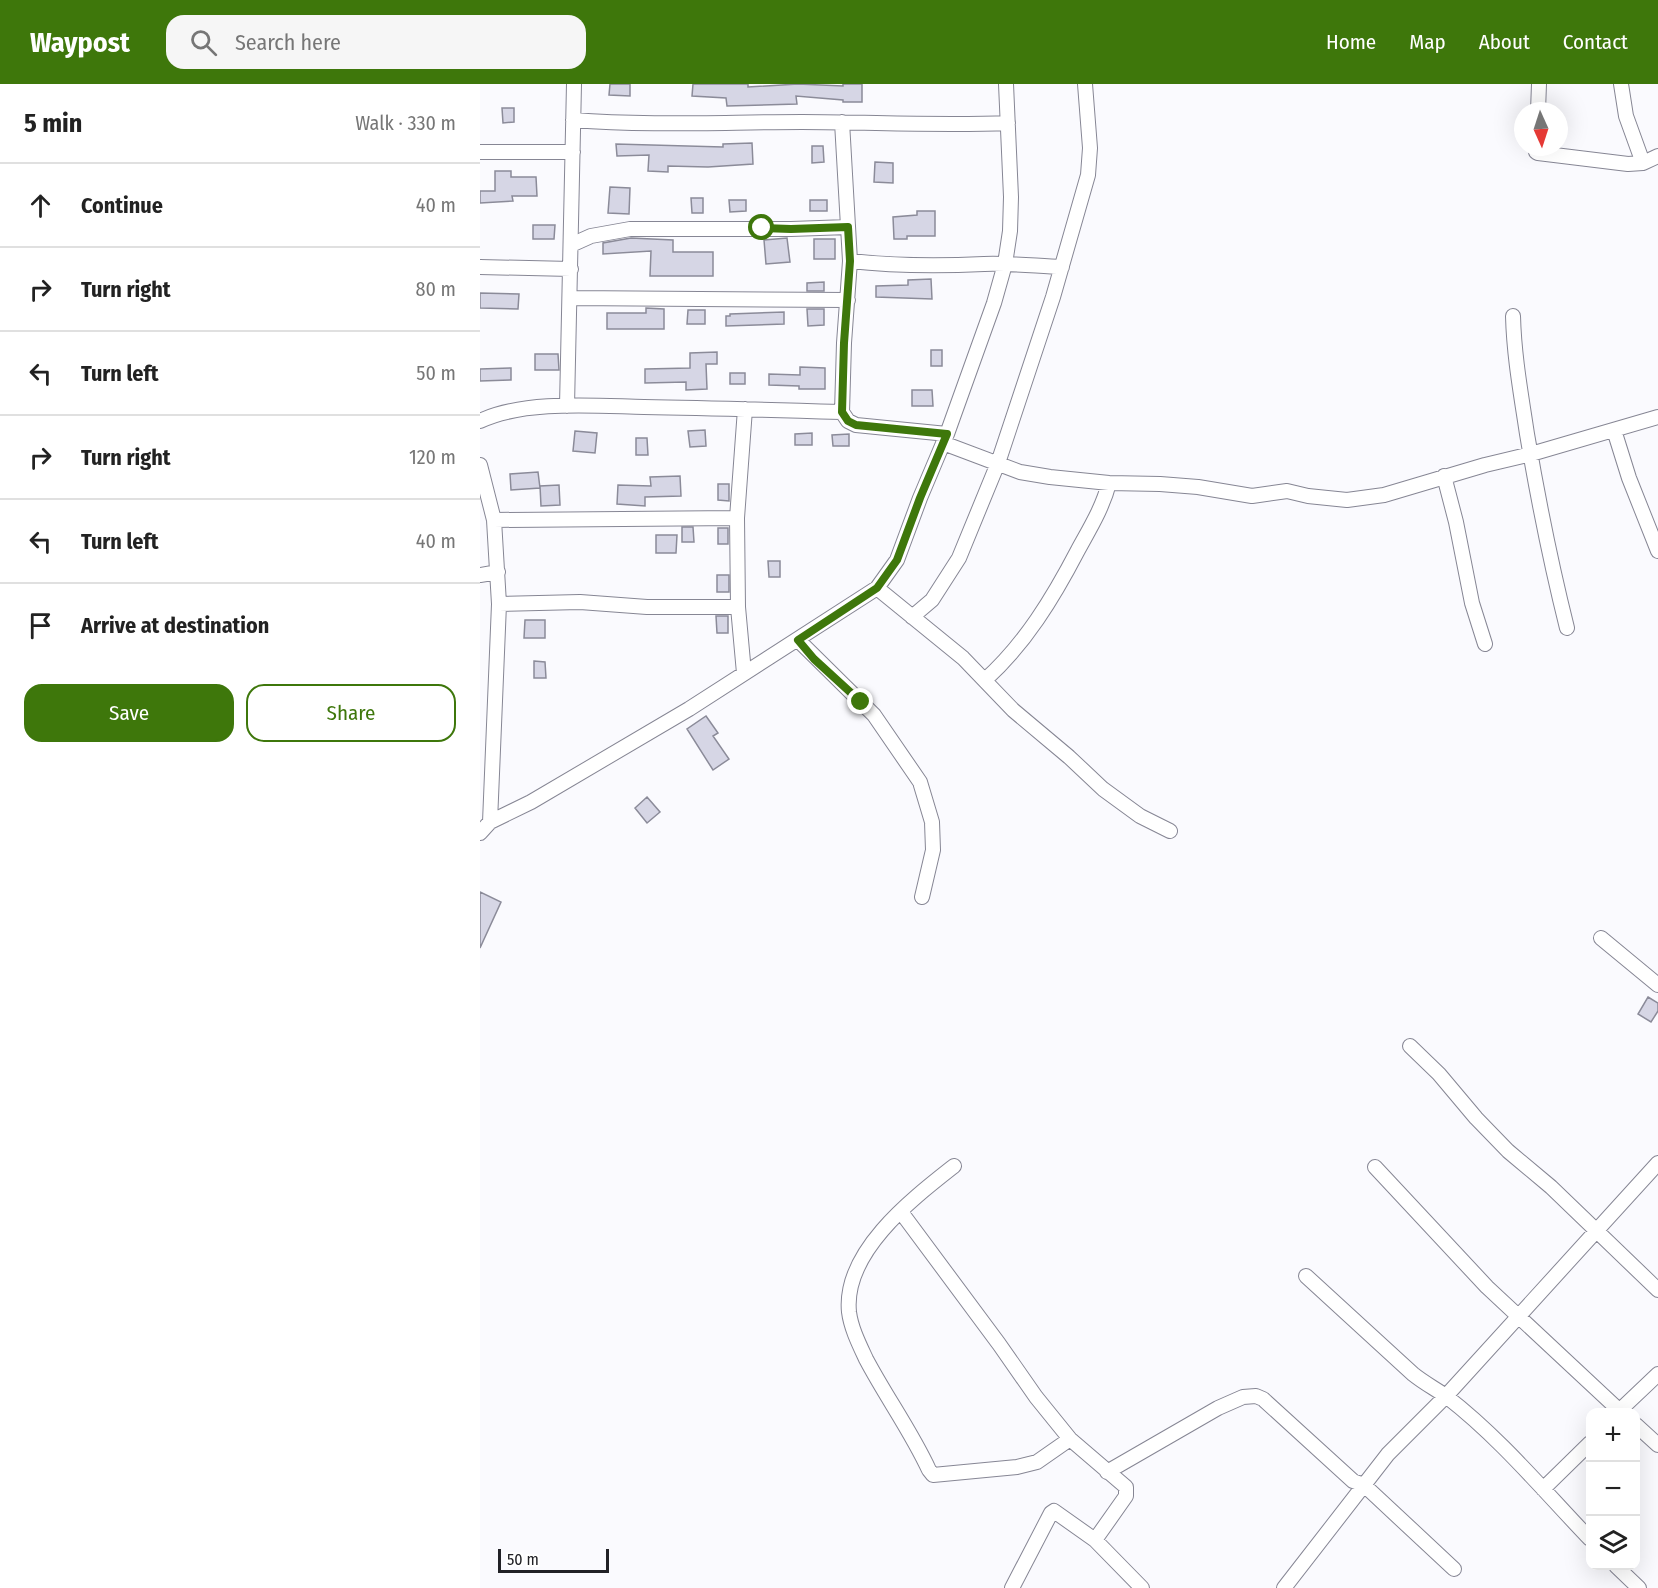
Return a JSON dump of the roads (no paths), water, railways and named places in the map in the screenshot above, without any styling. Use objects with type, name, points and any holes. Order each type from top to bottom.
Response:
[{"type":"street","points":[[567,406],[574,84]]},
{"type":"street","points":[[480,833],[490,822],[531,802],[680,714],[798,640],[877,588],[897,560],[945,439],[994,303],[1005,264],[1010,231],[1011,197],[1006,84]]},
{"type":"street","points":[[912,617],[932,600],[959,558],[998,463],[1062,267],[1088,175],[1090,148],[1085,84]]},
{"type":"street","points":[[1538,102],[1539,84]]},
{"type":"street","points":[[1621,84],[1626,116],[1643,163]]},
{"type":"street","points":[[573,120],[647,124],[842,122],[942,125],[1008,123]]},
{"type":"street","points":[[842,122],[850,261],[842,412],[848,421],[856,425],[945,439],[1020,472],[1050,477],[1109,483],[1189,486],[1252,496],[1287,491],[1308,496],[1347,500],[1384,495],[1444,476],[1531,454],[1658,417]]},
{"type":"street","points":[[480,152],[573,152]]},
{"type":"street","points":[[1560,156],[1621,164],[1643,163],[1658,156]]},
{"type":"street","points":[[572,246],[591,236],[630,229],[848,227]]},
{"type":"street","points":[[850,261],[920,266],[1005,264],[1062,267]]},
{"type":"street","points":[[480,267],[571,269]]},
{"type":"street","points":[[571,298],[848,300]]},
{"type":"street","points":[[1514,316],[1514,351],[1531,454],[1546,537],[1567,628]]},
{"type":"street","points":[[480,421],[490,416],[513,411],[567,406],[842,412]]},
{"type":"street","points":[[744,673],[738,607],[736,518],[745,409]]},
{"type":"street","points":[[1614,430],[1629,478],[1658,551]]},
{"type":"street","points":[[480,465],[494,520],[499,604],[490,822]]},
{"type":"street","points":[[1444,476],[1456,522],[1472,603],[1485,644]]},
{"type":"street","points":[[985,680],[1003,664],[1026,636],[1053,596],[1096,518],[1109,483]]},
{"type":"street","points":[[494,520],[736,518]]},
{"type":"street","points":[[480,575],[498,572]]},
{"type":"street","points":[[877,588],[963,658],[1013,710],[1103,789],[1140,816],[1170,831]]},
{"type":"street","points":[[499,604],[580,602],[647,607],[738,607]]},
{"type":"street","points":[[798,640],[874,715],[920,782],[932,822],[933,850],[922,897]]},
{"type":"street","points":[[1601,938],[1658,985]]},
{"type":"street","points":[[1410,1046],[1439,1074],[1493,1136],[1551,1186],[1658,1290]]},
{"type":"street","points":[[1284,1588],[1388,1454],[1446,1396],[1658,1163]]},
{"type":"street","points":[[954,1166],[928,1186],[901,1212],[867,1251],[855,1272],[850,1292],[849,1312],[853,1330],[865,1357],[904,1421],[928,1470],[933,1474],[1017,1467],[1037,1462],[1070,1438]]},
{"type":"street","points":[[1374,1167],[1487,1287],[1616,1408]]},
{"type":"street","points":[[901,1212],[1036,1397],[1070,1438],[1126,1487],[1128,1492],[1095,1540]]},
{"type":"street","points":[[1306,1276],[1413,1374],[1426,1385],[1446,1396],[1487,1432],[1586,1535]]},
{"type":"street","points":[[1624,1408],[1658,1374]]},
{"type":"street","points":[[1107,1472],[1218,1408],[1243,1397],[1256,1396],[1347,1476],[1364,1485],[1454,1569]]},
{"type":"street","points":[[1640,1429],[1658,1445]]},
{"type":"street","points":[[1543,1489],[1586,1447]]},
{"type":"street","points":[[1012,1588],[1054,1510],[1095,1540],[1142,1588]]},
{"type":"street","points":[[1620,1570],[1639,1588]]}]
